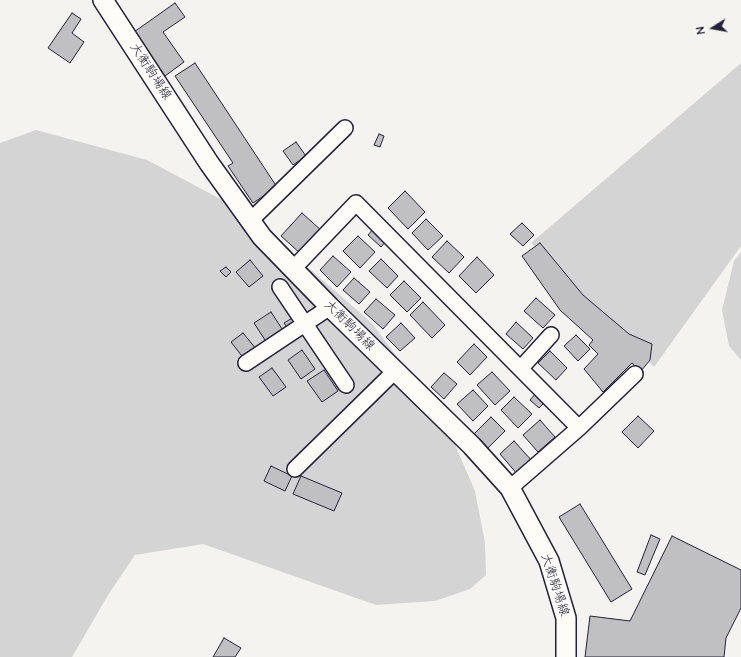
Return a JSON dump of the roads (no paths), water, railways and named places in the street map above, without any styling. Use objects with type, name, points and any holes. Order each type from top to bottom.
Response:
[{"type":"main road","name":"大衡駒場線","points":[[103,0],[209,163],[262,237],[330,307],[472,446],[510,488],[549,561],[566,618],[566,657]]},
{"type":"street","points":[[250,221],[345,128]]},
{"type":"street","points":[[293,269],[356,202],[579,428]]},
{"type":"street","points":[[280,287],[306,323],[346,385]]},
{"type":"street","points":[[246,363],[330,307]]},
{"type":"street","points":[[521,368],[551,335]]},
{"type":"street","points":[[294,469],[395,371]]},
{"type":"street","points":[[510,488],[579,428],[636,374]]}]
